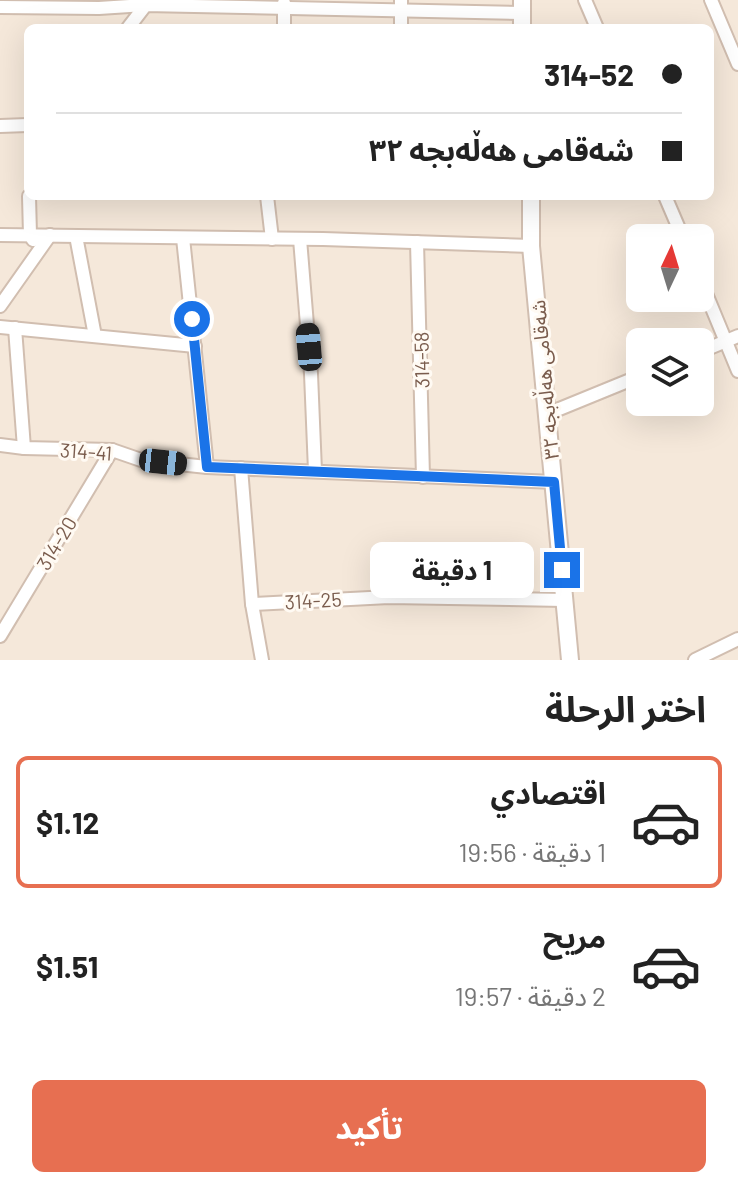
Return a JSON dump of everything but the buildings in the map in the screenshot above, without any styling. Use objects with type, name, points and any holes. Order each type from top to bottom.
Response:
[{"type":"street","points":[[585,0],[595,24]]},
{"type":"street","points":[[711,0],[738,64]]},
{"type":"street","points":[[131,24],[148,2]]},
{"type":"street","points":[[0,7],[148,2],[401,5],[522,14]]},
{"type":"street","points":[[0,126],[24,125]]},
{"type":"street","points":[[29,200],[30,235],[39,250]]},
{"type":"street","points":[[267,200],[272,239]]},
{"type":"street","name":"شەقامی هەڵەبجە ٣٢","points":[[531,200],[531,246],[570,660]]},
{"type":"street","points":[[667,200],[677,224]]},
{"type":"street","points":[[0,235],[531,246]]},
{"type":"street","points":[[0,306],[50,235]]},
{"type":"street","points":[[76,236],[95,336]]},
{"type":"street","points":[[183,238],[207,467]]},
{"type":"street","points":[[300,239],[315,471]]},
{"type":"street","name":"314-58","points":[[417,242],[423,477]]},
{"type":"street","points":[[714,305],[732,339],[738,371]]},
{"type":"street","points":[[0,327],[195,346]]},
{"type":"street","points":[[15,328],[24,448]]},
{"type":"street","points":[[547,414],[626,382]]},
{"type":"street","name":"314-41","points":[[0,445],[112,450],[141,460],[207,467],[554,482]]},
{"type":"street","name":"314-20","points":[[0,636],[112,450]]},
{"type":"street","points":[[241,468],[252,604],[262,660]]},
{"type":"street","name":"314-25","points":[[252,604],[389,597],[565,600]]},
{"type":"street","points":[[695,660],[738,639]]},
{"type":"shaded area","points":[[0,0],[738,0],[738,660],[0,660]]},
{"type":"route","points":[[192,319],[207,467],[554,482],[562,570]]}]
